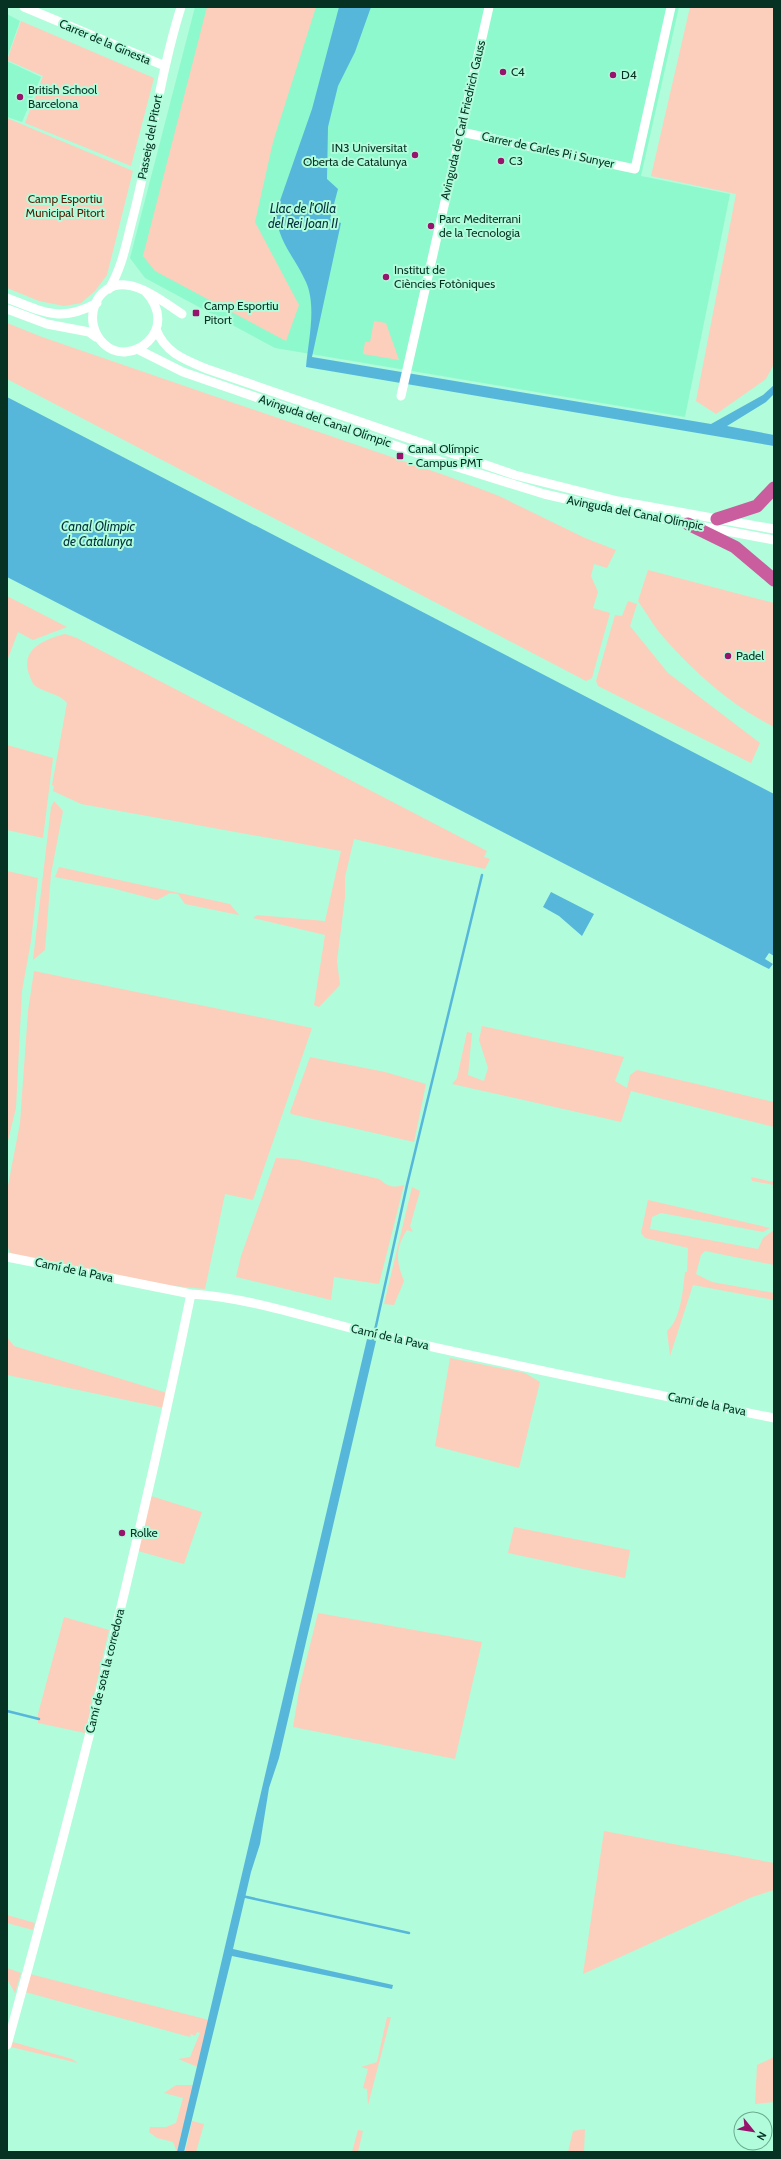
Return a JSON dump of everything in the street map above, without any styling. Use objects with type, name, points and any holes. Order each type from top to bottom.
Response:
[{"type":"highway","points":[[717,520],[757,506],[774,488]]},
{"type":"highway","points":[[688,524],[735,547],[774,580]]},
{"type":"street","name":"Carrer de la Ginesta","points":[[24,7],[165,66]]},
{"type":"street","name":"Passeig del Pitort","points":[[109,289],[120,267],[150,150],[165,66],[182,7]]},
{"type":"street","name":"Avinguda de Carl Friedrich Gauss","points":[[402,393],[488,7]]},
{"type":"street","name":"Carrer de Carles Pi i Sunyer","points":[[461,132],[635,169],[671,7]]},
{"type":"street","points":[[120,267],[122,277],[130,286]]},
{"type":"street","points":[[7,298],[54,314],[76,313],[97,303],[109,289],[123,285],[145,291],[182,314],[166,313],[146,344],[137,349],[122,352],[106,346],[90,332],[47,324],[7,309]]},
{"type":"street","points":[[145,291],[156,307],[157,325]]},
{"type":"street","points":[[97,303],[92,320],[98,338]]},
{"type":"street","name":"Avinguda del Canal Olímpic","points":[[157,325],[165,346],[181,358],[515,475],[618,501],[717,520],[774,529]]},
{"type":"street","name":"Avinguda del Canal Olímpic","points":[[137,349],[183,372],[495,479],[564,500],[774,540]]},
{"type":"street","name":"Camí de la Pava","points":[[7,1257],[191,1294],[219,1296],[382,1336],[547,1372],[774,1418]]},
{"type":"street","name":"Camí de sota la corredora","points":[[7,2045],[113,1644],[163,1430],[191,1294]]},
{"type":"shaded area","name":"Parc Mediterrani de la Tecnologia","points":[[195,7],[679,7],[641,176],[730,194],[685,417],[275,348],[145,278],[130,258]]},
{"type":"shaded area","name":"British School Barcelona","points":[[7,14],[20,21],[7,58]]},
{"type":"shaded area","name":"British School Barcelona","points":[[7,61],[41,77],[22,122],[7,117]]},
{"type":"green space","points":[[207,7],[316,7],[273,142],[255,222],[299,305],[286,341],[155,271],[143,256]]},
{"type":"green space","points":[[690,7],[774,7],[774,364],[766,379],[716,414],[696,401],[736,194],[651,176]]},
{"type":"green space","points":[[21,21],[154,78],[131,166],[25,123],[43,76],[7,60]]},
{"type":"green space","name":"Camp Esportiu Municipal Pitort","points":[[7,118],[133,171],[107,275],[95,291],[81,303],[64,306],[39,301],[7,288]]},
{"type":"green space","points":[[374,321],[386,323],[399,360],[363,354],[365,342],[370,342]]},
{"type":"green space","points":[[7,323],[42,337],[447,476],[499,496],[585,538],[616,550],[607,568],[594,564],[591,576],[598,592],[593,608],[610,613],[592,678],[586,681],[7,379]]},
{"type":"green space","name":"Padel","points":[[648,570],[774,603],[774,727],[759,719],[715,688],[689,665],[661,635],[638,601]]},
{"type":"green space","points":[[7,596],[67,627],[33,640],[18,632],[7,661]]},
{"type":"green space","points":[[628,601],[637,604],[630,626],[668,673],[760,743],[751,763],[598,686],[596,681],[615,615],[622,616]]},
{"type":"green space","points":[[65,634],[77,638],[487,851],[484,857],[490,859],[485,869],[354,839],[345,877],[345,897],[337,961],[340,985],[319,1007],[314,1005],[325,935],[253,918],[257,915],[325,921],[341,851],[81,804],[53,791],[54,786],[52,785],[67,703],[61,698],[35,686],[31,680],[27,665],[28,658],[36,646],[42,642]]},
{"type":"green space","points":[[7,745],[53,758],[43,838],[7,830]]},
{"type":"green space","points":[[54,801],[63,811],[51,874],[45,950],[33,960],[51,807]]},
{"type":"green space","points":[[59,867],[230,904],[239,915],[185,904],[178,894],[170,893],[157,900],[112,888],[55,877]]},
{"type":"green space","points":[[7,871],[38,878],[31,941],[22,991],[16,1108],[7,1145]]},
{"type":"green space","points":[[34,971],[312,1028],[253,1200],[225,1194],[205,1289],[164,1285],[11,1254],[7,1246],[7,1191],[20,1123],[28,1011]]},
{"type":"green space","points":[[482,1026],[624,1057],[615,1081],[627,1088],[630,1075],[637,1070],[774,1102],[774,1127],[631,1091],[621,1122],[452,1084],[457,1078],[467,1032],[472,1033],[468,1075],[484,1081],[488,1068],[479,1040]]},
{"type":"green space","points":[[310,1057],[385,1072],[426,1084],[414,1142],[291,1114],[290,1112]]},
{"type":"green space","points":[[276,1158],[295,1159],[379,1179],[385,1184],[391,1186],[404,1185],[379,1284],[334,1277],[331,1300],[236,1277],[241,1256]]},
{"type":"green space","points":[[751,1177],[774,1182],[774,1185],[752,1181]]},
{"type":"green space","points":[[412,1187],[420,1191],[410,1226],[413,1232],[407,1230],[400,1243],[398,1261],[404,1281],[394,1305],[384,1304]]},
{"type":"green space","points":[[648,1200],[770,1228],[763,1232],[661,1213],[652,1217],[650,1229],[758,1249],[763,1238],[774,1230],[774,1265],[705,1251],[701,1255],[696,1274],[712,1282],[774,1293],[774,1300],[693,1285],[670,1356],[667,1331],[672,1326],[678,1312],[685,1272],[687,1272],[688,1248],[645,1238],[641,1233]]},
{"type":"green space","points":[[7,1337],[14,1346],[167,1393],[164,1408],[7,1375]]},
{"type":"green space","points":[[450,1358],[525,1373],[540,1382],[519,1468],[435,1446]]},
{"type":"green space","points":[[151,1496],[202,1512],[184,1564],[138,1551]]},
{"type":"green space","points":[[514,1527],[630,1550],[625,1578],[508,1553]]},
{"type":"green space","points":[[318,1613],[482,1642],[455,1759],[293,1727],[300,1685]]},
{"type":"green space","points":[[64,1617],[109,1630],[85,1733],[38,1723],[38,1714]]},
{"type":"green space","points":[[604,1831],[774,1863],[774,1890],[752,1897],[583,1974]]},
{"type":"green space","points":[[7,1915],[35,1923],[33,1930],[7,1923]]},
{"type":"green space","points":[[7,1968],[21,1973],[15,1993],[7,1979]]},
{"type":"green space","points":[[30,1974],[209,2020],[198,2067],[178,2059],[190,2057],[200,2033],[197,2032],[195,2036],[191,2034],[190,2037],[25,1992]]},
{"type":"green space","points":[[387,2017],[391,2017],[368,2105],[367,2089],[363,2088],[368,2069],[361,2067],[377,2062]]},
{"type":"green space","points":[[13,2042],[72,2059],[78,2063],[11,2047]]},
{"type":"green space","points":[[774,2057],[774,2102],[755,2104],[757,2065]]},
{"type":"green space","points":[[176,2085],[194,2085],[177,2152],[173,2142],[157,2138],[149,2132],[150,2127],[166,2127],[176,2123],[183,2098],[164,2093]]},
{"type":"green space","points":[[192,2121],[204,2124],[196,2152],[185,2152]]},
{"type":"green space","points":[[585,2129],[584,2152],[568,2152],[573,2131]]},
{"type":"green space","points":[[358,2130],[363,2131],[358,2152],[352,2152]]},
{"type":"water","name":"Llac de l'Olla del Rei Joan II","points":[[339,7],[371,7],[355,52],[338,86],[328,127],[327,179],[338,189],[330,219],[341,223],[312,357],[711,424],[763,395],[774,385],[774,394],[766,402],[727,426],[774,435],[774,446],[306,367],[311,324],[311,302],[309,292],[306,282],[284,243],[275,215],[312,109]]},
{"type":"water","name":"Canal Olimpic de Catalunya","points":[[7,397],[774,794],[774,956],[769,953],[765,959],[773,964],[769,969],[7,577]]},
{"type":"water","points":[[551,892],[594,914],[582,936],[559,916],[543,907]]},
{"type":"water","points":[[367,1339],[376,1341],[279,1758],[269,1788],[260,1844],[251,1872],[233,1949],[393,1985],[392,1989],[232,1956],[184,2152],[177,2152]]},
{"type":"waterway","points":[[372,1344],[407,1185],[482,875]]},
{"type":"waterway","points":[[7,1711],[39,1719]]},
{"type":"waterway","points":[[242,1896],[409,1933]]},
{"type":"place","name":"C4","points":[[503,72]]},
{"type":"place","name":"D4","points":[[613,75]]},
{"type":"place","name":"British School Barcelona","points":[[20,97]]},
{"type":"place","name":"IN3 Universitat Oberta de Catalunya","points":[[415,155]]},
{"type":"place","name":"C3","points":[[501,161]]},
{"type":"place","name":"Parc Mediterrani de la Tecnologia","points":[[431,226]]},
{"type":"place","name":"Institut de Ciències Fotòniques","points":[[386,277]]},
{"type":"place","name":"Camp Esportiu Pitort","points":[[196,313]]},
{"type":"place","name":"Canal Olímpic - Campus PMT","points":[[400,456]]},
{"type":"place","name":"Padel","points":[[728,656]]},
{"type":"place","name":"Rolke","points":[[122,1533]]}]
